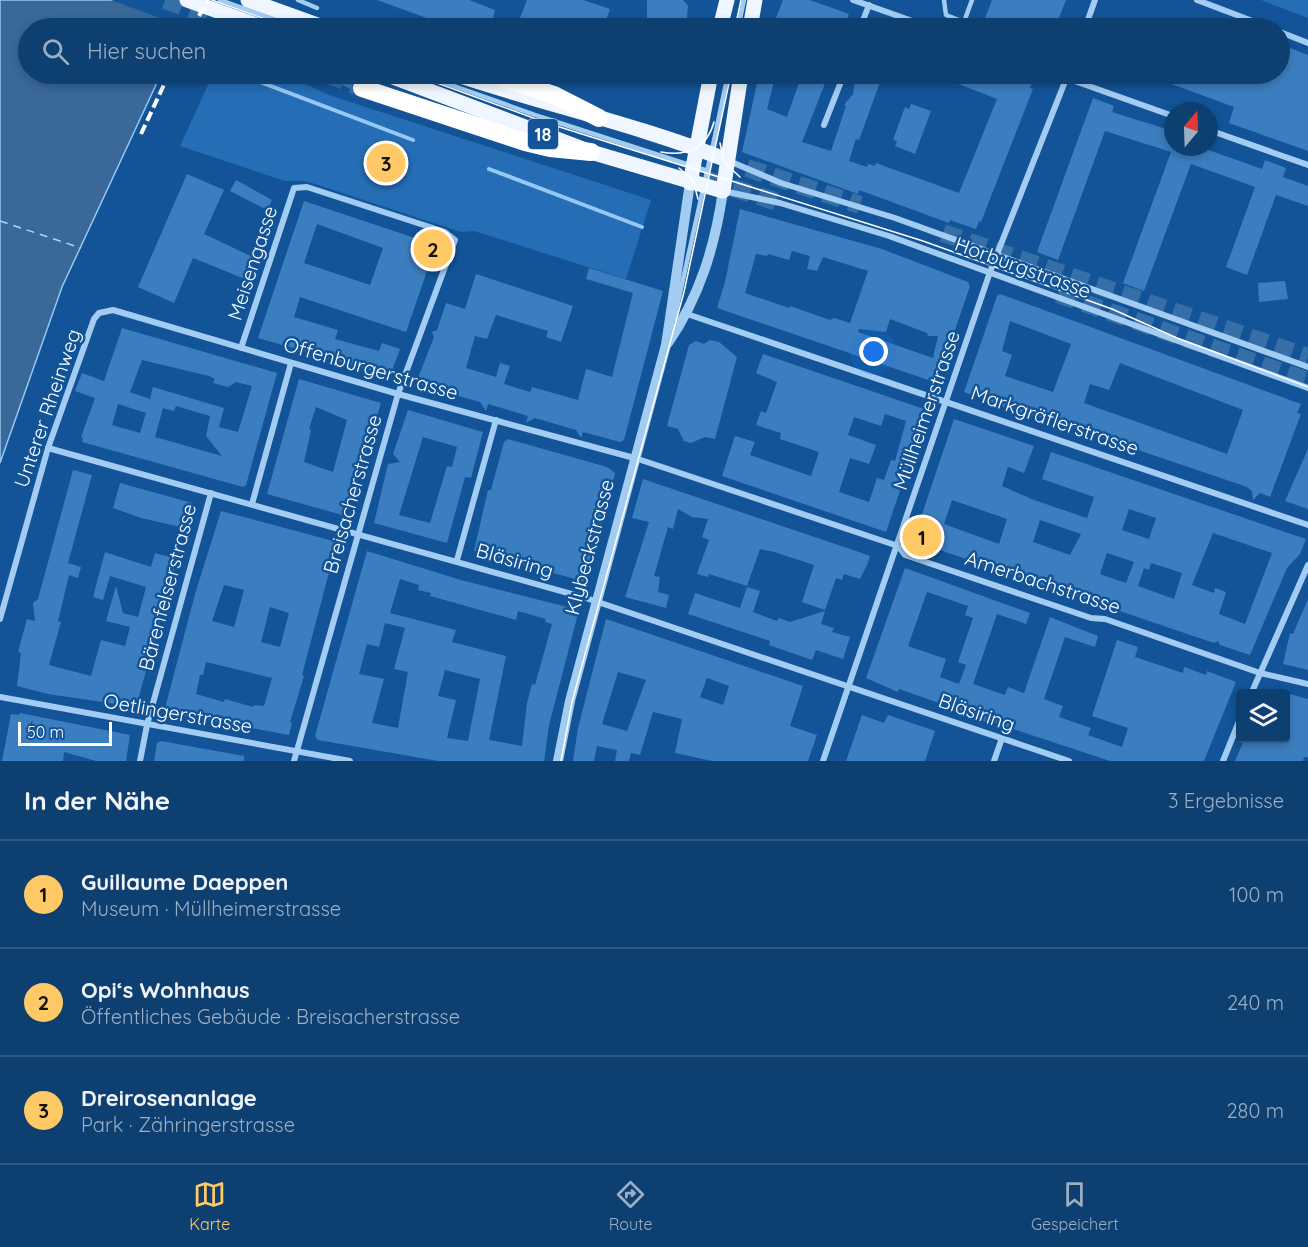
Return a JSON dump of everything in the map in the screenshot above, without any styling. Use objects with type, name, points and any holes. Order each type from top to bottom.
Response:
[{"type":"highway","points":[[520,84],[554,95],[599,118]]},
{"type":"highway","points":[[362,88],[525,142],[550,148],[591,152]]},
{"type":"main road","points":[[187,0],[237,18]]},
{"type":"main road","points":[[248,0],[298,18]]},
{"type":"main road","points":[[722,18],[727,0]]},
{"type":"main road","points":[[752,18],[755,0]]},
{"type":"main road","name":"18","points":[[423,84],[500,104],[599,118],[727,160]]},
{"type":"main road","name":"18","points":[[469,84],[500,104],[591,152],[690,183],[707,179],[723,191]]},
{"type":"main road","name":"Klybeckstrasse","points":[[690,183],[709,84]]},
{"type":"main road","name":"Klybeckstrasse","points":[[723,191],[739,84]]},
{"type":"main road","points":[[671,140],[687,135],[701,122]]},
{"type":"street","points":[[853,0],[903,18]]},
{"type":"street","points":[[1088,18],[1095,0]]},
{"type":"street","points":[[1197,0],[1245,18]]},
{"type":"street","points":[[864,18],[869,6]]},
{"type":"street","points":[[1290,36],[1308,43]]},
{"type":"street","points":[[824,125],[840,84]]},
{"type":"street","name":"Müllheimerstrasse","points":[[823,761],[996,254],[1065,84]]},
{"type":"street","points":[[1089,84],[1164,113]]},
{"type":"street","points":[[1218,132],[1308,165]]},
{"type":"street","name":"Horburgstrasse","points":[[727,160],[781,183],[996,254],[1308,367]]},
{"type":"street","name":"Klybeckstrasse","points":[[558,761],[570,701],[666,345],[690,183]]},
{"type":"street","name":"Breisacherstrasse","points":[[294,188],[307,187],[445,232],[455,240],[398,394],[357,532],[294,761]]},
{"type":"street","name":"Meisengasse","points":[[241,348],[294,188]]},
{"type":"street","name":"Horburgstrasse","points":[[723,191],[780,203],[889,236],[1308,388]]},
{"type":"street","name":"Klybeckstrasse","points":[[666,345],[687,314],[710,257],[723,191]]},
{"type":"street","name":"Offenburgerstrasse","points":[[99,313],[113,310],[398,394],[635,458]]},
{"type":"street","name":"Unterer Rheinweg","points":[[0,619],[48,448],[94,319],[99,313]]},
{"type":"street","name":"Markgräflerstrasse","points":[[687,314],[946,400],[1308,525]]},
{"type":"street","points":[[252,504],[291,363]]},
{"type":"street","points":[[457,560],[496,420]]},
{"type":"street","name":"Bläsiring","points":[[48,448],[457,560],[596,602],[1069,761]]},
{"type":"street","name":"Amerbachstrasse","points":[[635,458],[898,546],[906,555],[1091,618],[1106,619],[1260,673],[1308,684]]},
{"type":"street","name":"Bärenfelserstrasse","points":[[141,761],[147,725],[211,492]]},
{"type":"street","points":[[1253,689],[1308,566]]},
{"type":"street","name":"Oetlingerstrasse","points":[[0,697],[350,761]]},
{"type":"street","points":[[1223,761],[1236,729]]},
{"type":"street","points":[[994,761],[1002,738]]},
{"type":"lane","points":[[220,0],[270,18]]},
{"type":"lane","points":[[254,0],[293,18]]},
{"type":"lane","points":[[298,0],[317,8]]},
{"type":"lane","points":[[740,18],[744,0]]},
{"type":"lane","points":[[944,0],[946,15],[954,18]]},
{"type":"lane","points":[[965,18],[972,0]]},
{"type":"lane","points":[[447,84],[500,104],[693,166],[707,179]]},
{"type":"lane","points":[[666,345],[680,302],[726,84]]},
{"type":"shaded area","points":[[0,0],[196,0],[188,18],[18,18],[18,84],[156,84],[62,287],[0,463]]},
{"type":"shaded area","points":[[1261,0],[1308,0],[1308,18]]},
{"type":"shaded area","points":[[208,84],[305,84],[329,95],[651,200],[626,279],[474,231],[461,232],[306,181],[285,181],[180,146]]},
{"type":"pier","points":[[111,0],[199,0],[191,18],[160,18]]},
{"type":"building","points":[[377,0],[469,0],[495,10],[493,18],[426,18]]},
{"type":"building","points":[[527,0],[583,0],[610,9],[607,18],[520,18]]},
{"type":"building","points":[[647,0],[683,0],[688,6],[687,18],[647,18]]},
{"type":"building","points":[[783,0],[810,0],[849,14],[847,18],[776,18]]},
{"type":"building","points":[[992,0],[1066,0],[1059,18],[985,18]]},
{"type":"building","points":[[1290,48],[1308,55],[1308,151],[1229,123],[1234,107],[1171,84],[1290,84]]},
{"type":"building","points":[[339,84],[353,84],[351,89]]},
{"type":"building","points":[[757,84],[773,84],[767,109],[787,117],[799,84],[824,84],[802,142],[831,151],[846,106],[844,105],[853,94],[854,84],[879,84],[849,161],[867,167],[868,164],[875,166],[876,163],[959,193],[997,99],[959,84],[1032,84],[1030,88],[1033,89],[981,222],[979,221],[976,229],[950,220],[949,223],[859,190],[858,194],[742,152]]},
{"type":"building","points":[[1093,98],[1114,106],[1112,112],[1164,128],[1164,150],[1105,131],[1058,260],[1037,252]]},
{"type":"building","points":[[911,104],[931,111],[915,154],[895,146],[897,141],[893,140],[905,107],[909,109]]},
{"type":"building","points":[[1218,153],[1262,169],[1265,160],[1286,168],[1283,177],[1308,186],[1308,206],[1276,195],[1247,275],[1226,267],[1255,187],[1191,164],[1144,291],[1123,283],[1170,156],[1218,156]]},
{"type":"building","points":[[187,174],[224,190],[204,234],[255,258],[245,279],[193,258],[174,303],[138,287]]},
{"type":"building","points":[[236,180],[272,200],[267,210],[230,191]]},
{"type":"building","points":[[304,201],[436,245],[406,332],[300,297],[294,317],[338,330],[335,339],[379,351],[382,343],[400,349],[391,373],[387,375],[258,338]],"holes":[[[317,224],[383,248],[370,285],[304,263]]]},
{"type":"building","points":[[740,209],[882,249],[968,282],[970,286],[937,383],[717,308],[725,282]],"holes":[[[792,251],[810,256],[807,269],[817,271],[823,257],[868,271],[850,323],[834,318],[830,320],[745,293],[756,254],[767,256],[768,254],[789,260]],[[890,319],[927,333],[928,336],[938,336],[933,358],[858,332],[859,329],[886,332]]]},
{"type":"building","points":[[589,268],[663,291],[624,440],[620,442],[583,432],[581,438],[576,430],[535,418],[526,423],[528,416],[488,404],[486,411],[480,402],[444,392],[439,394],[437,389],[416,383],[434,337],[432,332],[437,330],[446,303],[465,309],[476,274],[573,306],[561,342],[546,337],[548,331],[496,315],[487,339],[475,336],[466,368],[496,377],[500,363],[510,366],[504,384],[530,392],[532,387],[578,400],[586,369],[612,377],[633,293],[586,279]]},
{"type":"building","points":[[1285,281],[1288,299],[1259,302],[1258,283]]},
{"type":"building","points":[[1000,294],[1301,404],[1297,413],[1301,414],[1270,497],[1260,493],[1253,500],[1252,491],[1247,487],[1044,418],[1031,415],[1031,417],[964,392],[997,296]],"holes":[[[1010,321],[1071,344],[1053,392],[1005,376],[1012,355],[1002,351]],[[1120,363],[1243,410],[1227,454],[1084,403],[1090,384],[1109,390]]]},
{"type":"building","points":[[122,328],[277,373],[246,485],[243,487],[82,442],[81,437],[95,398],[75,391],[82,373],[104,381]],"holes":[[[142,360],[209,376],[215,379],[213,383],[228,387],[236,382],[252,386],[238,432],[219,427],[224,408],[153,387],[150,399],[130,392]],[[118,404],[146,413],[140,433],[112,425]],[[176,406],[210,416],[206,436],[222,456],[155,437],[163,408],[174,411]]]},
{"type":"building","points":[[710,340],[719,342],[737,357],[715,439],[705,437],[691,443],[684,441],[678,429],[667,426],[689,345],[696,341],[704,344]]},
{"type":"building","points":[[763,354],[927,410],[886,532],[722,476],[735,436],[755,442],[750,455],[811,476],[819,452],[780,439],[781,433],[756,425],[761,411],[766,413],[777,382],[756,373]],"holes":[[[885,414],[906,421],[895,461],[891,460],[884,480],[877,478],[869,502],[839,492],[850,458],[869,464],[876,445],[848,435],[854,417],[881,426]]]},
{"type":"building","points":[[299,379],[381,403],[346,516],[267,494]],"holes":[[[316,407],[347,420],[333,472],[304,462],[311,430],[309,429]]]},
{"type":"building","points":[[408,410],[483,432],[471,478],[465,477],[447,543],[374,523],[388,464],[400,462],[393,454]],"holes":[[[423,437],[457,447],[452,467],[447,466],[430,523],[399,515]]]},
{"type":"building","points":[[954,419],[1034,446],[1024,473],[1008,467],[1002,486],[1034,500],[1087,518],[1094,497],[1042,479],[1051,452],[1306,539],[1300,554],[1287,568],[1250,655],[1220,645],[1218,641],[1214,643],[913,541]],"holes":[[[952,500],[1007,519],[999,544],[944,524]],[[1129,509],[1156,518],[1149,539],[1122,530]],[[1040,520],[1081,534],[1070,555],[1033,542]],[[1213,533],[1272,553],[1245,624],[1219,614],[1226,592],[1215,588],[1214,593],[1192,585]],[[1107,553],[1134,562],[1126,583],[1100,574]],[[1151,563],[1182,573],[1174,599],[1138,586],[1144,568],[1149,570]]]},
{"type":"building","points":[[508,439],[607,467],[615,473],[586,582],[474,551],[488,490],[491,490],[504,442]]},
{"type":"building","points":[[1308,449],[1308,509],[1285,501]]},
{"type":"building","points":[[73,470],[92,475],[68,563],[81,567],[78,578],[69,575],[58,621],[61,622],[49,665],[91,676],[101,640],[125,646],[130,627],[106,621],[116,586],[123,613],[138,617],[146,587],[110,576],[103,600],[93,597],[105,552],[151,567],[155,553],[177,559],[136,707],[48,694],[17,686],[21,653],[18,652],[27,619],[35,621],[33,603],[38,599]]},
{"type":"building","points":[[643,479],[870,556],[867,565],[860,579],[844,574],[842,580],[836,578],[825,610],[802,602],[814,565],[774,552],[760,549],[747,586],[709,574],[708,577],[697,574],[709,540],[702,537],[708,519],[692,517],[678,509],[673,529],[668,527],[654,576],[660,577],[658,592],[669,595],[666,608],[625,597],[649,522],[632,518]]},
{"type":"building","points":[[120,483],[192,503],[185,528],[141,518],[113,508]]},
{"type":"building","points":[[221,511],[337,542],[302,675],[304,676],[290,722],[292,723],[289,735],[164,712],[195,594]],"holes":[[[224,585],[244,590],[234,627],[212,621]],[[270,607],[289,613],[280,647],[261,642]],[[206,662],[272,678],[264,706],[254,705],[253,707],[196,694],[200,675],[203,675]]]},
{"type":"building","points":[[367,551],[461,580],[579,610],[549,725],[544,761],[438,761],[318,740],[315,736]],"holes":[[[400,579],[419,585],[418,590],[431,593],[430,596],[516,620],[518,611],[546,619],[545,622],[552,624],[535,685],[532,684],[527,703],[522,746],[489,740],[506,656],[452,642],[456,630],[390,613]],[[385,623],[405,628],[394,669],[408,672],[398,728],[372,723],[384,679],[359,674],[367,644],[379,647]],[[445,670],[480,679],[468,741],[447,738],[456,700],[438,696]]]},
{"type":"building","points":[[905,568],[1030,613],[1026,624],[997,614],[973,684],[1005,695],[1008,687],[1024,693],[1050,617],[1098,636],[1095,647],[1065,637],[1044,699],[1063,706],[1059,717],[1091,728],[1088,735],[1122,747],[1128,728],[1092,716],[1117,640],[1138,647],[1135,657],[1183,673],[1184,667],[1206,675],[1207,671],[1236,682],[1204,761],[1110,761],[989,721],[988,723],[976,716],[899,689],[898,692],[866,678]],"holes":[[[927,592],[968,606],[965,615],[973,618],[958,662],[966,665],[959,684],[940,677],[946,659],[908,646]]]},
{"type":"building","points":[[747,587],[760,591],[753,612],[777,621],[779,618],[790,622],[825,611],[821,624],[834,628],[832,632],[850,637],[843,659],[816,650],[812,660],[769,645],[770,641],[688,614],[695,593],[740,608]]},
{"type":"building","points":[[1308,599],[1308,670],[1283,664],[1290,633],[1293,634]]},
{"type":"building","points":[[606,619],[803,686],[790,726],[817,735],[808,761],[712,761],[675,753],[682,719],[653,712],[640,755],[631,753],[629,761],[615,761],[617,750],[597,746],[594,761],[573,761],[578,728]],"holes":[[[618,672],[646,680],[627,731],[602,724]],[[707,678],[729,686],[723,705],[700,697]]]},
{"type":"building","points":[[1290,694],[1308,699],[1308,757],[1304,757],[1303,761],[1235,761],[1243,743],[1290,743]]},
{"type":"building","points":[[20,713],[130,735],[126,761],[96,761],[64,752],[63,761],[2,761],[11,714],[19,715]]},
{"type":"building","points":[[862,715],[884,723],[888,715],[935,731],[925,761],[846,761]]},
{"type":"building","points":[[161,741],[244,756],[244,761],[154,761],[157,743]]},
{"type":"waterway","points":[[265,84],[413,140]]},
{"type":"waterway","points":[[489,169],[642,227]]},
{"type":"ferry route","points":[[0,221],[81,248]]},
{"type":"tunnel","points":[[165,0],[214,18]]},
{"type":"tunnel","points":[[352,84],[362,88]]},
{"type":"tunnel","points":[[747,168],[860,205]]},
{"type":"tunnel","points":[[707,180],[778,202]]},
{"type":"tunnel","points":[[943,233],[1308,357]]},
{"type":"tunnel","points":[[1058,294],[1308,381]]},
{"type":"tram line","points":[[212,0],[262,18]]},
{"type":"tram line","points":[[737,18],[741,0]]},
{"type":"tram line","points":[[440,84],[550,124],[923,241],[1112,309],[1177,338],[1308,387]]},
{"type":"tram line","points":[[561,761],[572,702],[684,292],[729,84]]},
{"type":"tram line","points":[[661,152],[679,153],[695,149],[711,131],[714,122]]},
{"type":"tram line","points":[[720,143],[724,162],[740,177]]},
{"type":"tram line","points":[[679,168],[693,180],[698,199]]},
{"type":"railway","points":[[197,18],[209,0]]},
{"type":"railway","points":[[141,134],[164,84]]},
{"type":"place","name":"Dreirosenanlage","points":[[386,163]]},
{"type":"place","name":"Opi‘s Wohnhaus","points":[[433,249]]},
{"type":"place","name":"Guillaume Daeppen","points":[[922,537]]}]
